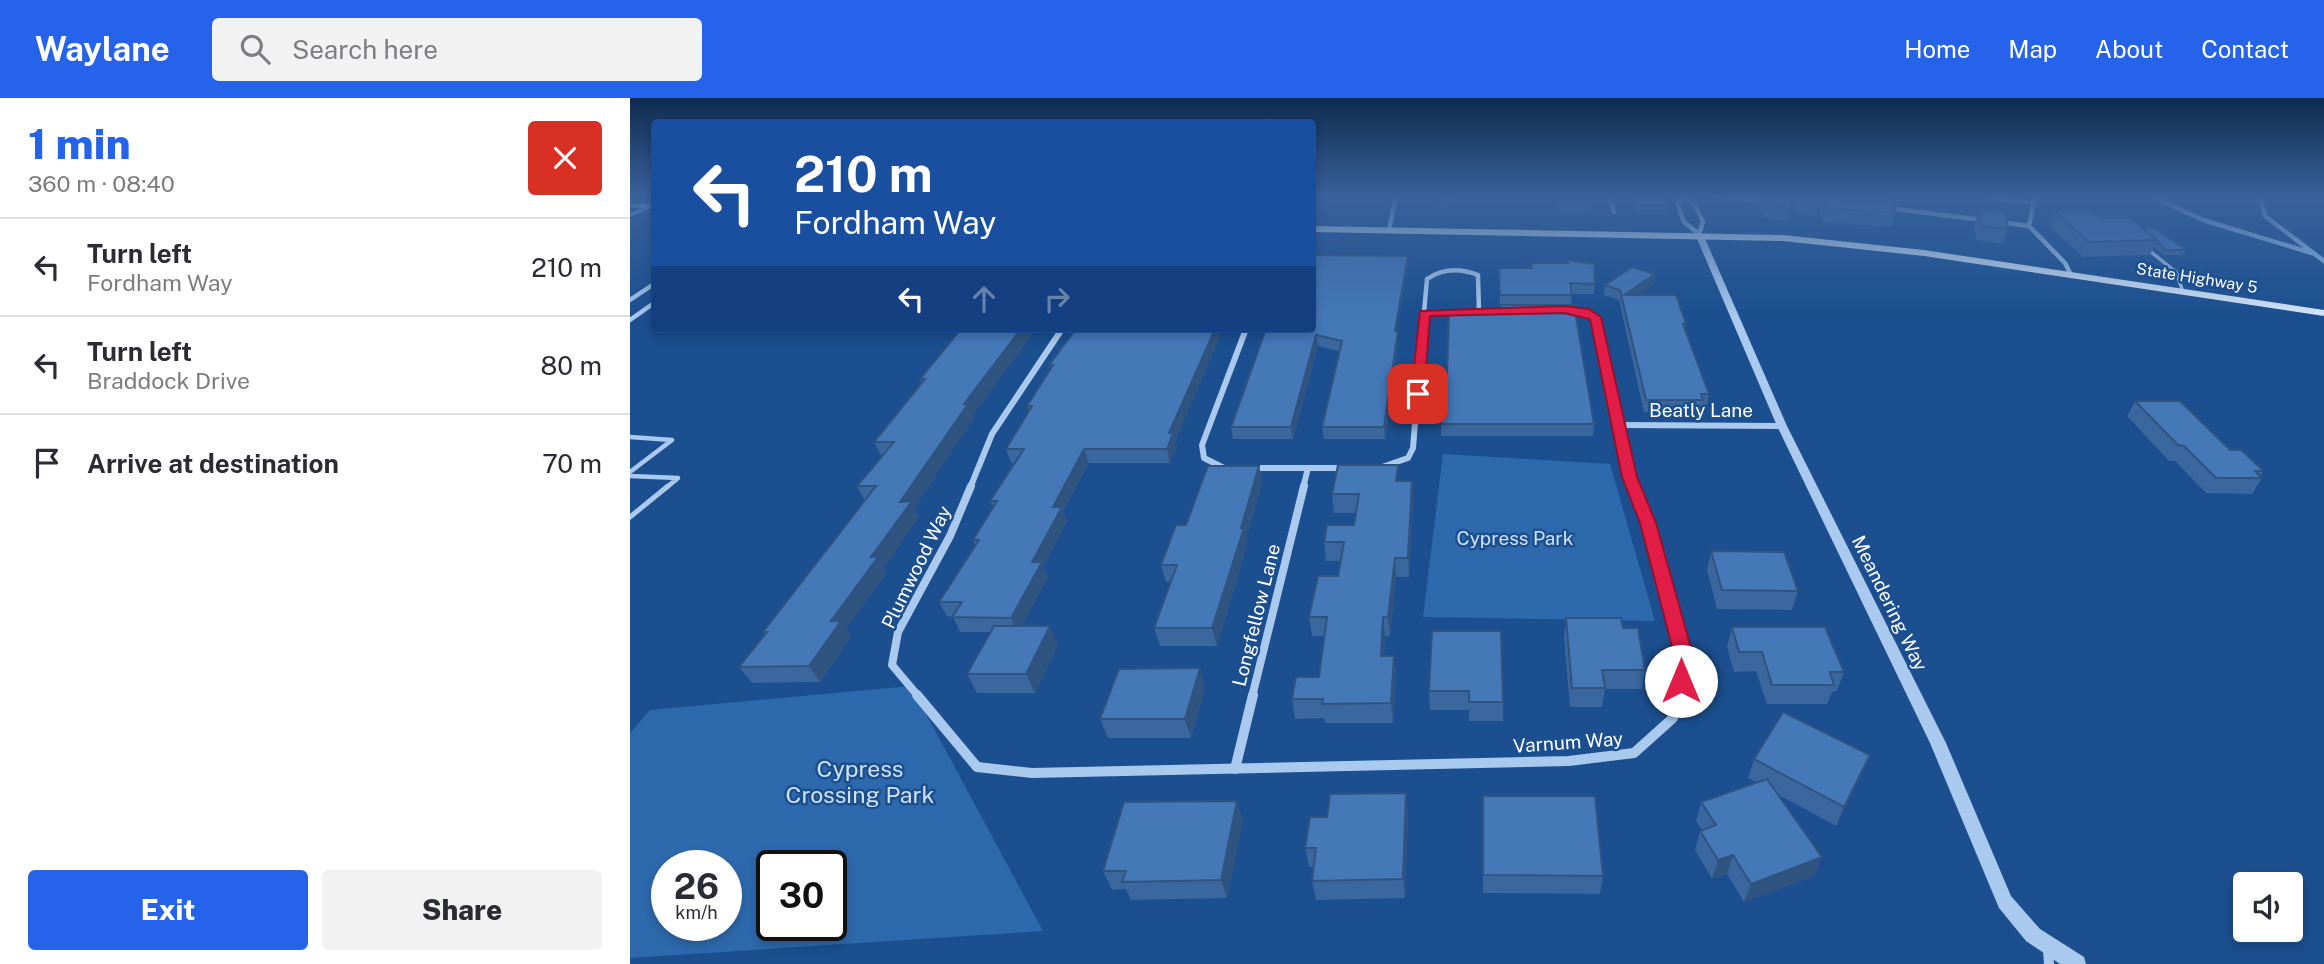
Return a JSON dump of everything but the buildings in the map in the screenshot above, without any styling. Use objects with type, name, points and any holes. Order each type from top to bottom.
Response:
[{"type":"main road","name":"State Highway 5","points":[[1737,236],[1842,243],[2324,313]]},
{"type":"street","name":"Meandering Way","points":[[1700,236],[1782,426],[1938,743],[2005,902],[2033,935],[2077,964]]},
{"type":"street","points":[[2039,236],[2059,257],[2071,275]]},
{"type":"street","points":[[1375,468],[1395,465],[1408,458],[1413,448],[1427,279],[1438,270],[1455,270],[1478,275],[1479,312]]},
{"type":"street","points":[[630,300],[651,286]]},
{"type":"street","points":[[630,320],[651,305]]},
{"type":"street","name":"Varnum Way","points":[[1235,769],[1569,761],[1633,753],[1673,718],[1685,662],[1648,523],[1630,477],[1596,317],[1585,312],[1564,309]]},
{"type":"street","points":[[1424,313],[1490,312]]},
{"type":"street","name":"Plumwood Way","points":[[1059,333],[992,434],[950,536],[898,632],[892,664],[977,767],[1031,773],[1235,769]]},
{"type":"street","points":[[1231,468],[1219,468],[1204,458],[1202,445],[1244,333]]},
{"type":"street","name":"Beatly Lane","points":[[1619,425],[1782,426]]},
{"type":"street","points":[[1244,468],[1348,468]]},
{"type":"street","name":"Longfellow Lane","points":[[1235,769],[1308,468]]},
{"type":"street","points":[[2048,945],[2049,964]]},
{"type":"lane","points":[[2146,247],[2176,272],[2183,292]]},
{"type":"lane","points":[[630,437],[672,440],[630,474]]},
{"type":"lane","points":[[630,474],[678,478],[630,517]]},
{"type":"green space","name":"Cypress Park","points":[[1443,454],[1610,464],[1655,621],[1423,617]]},
{"type":"green space","name":"Cypress Crossing Park","points":[[911,686],[1043,931],[630,958],[630,733],[650,710]]},
{"type":"waterway","points":[[2257,236],[2312,253]]},
{"type":"waterway","points":[[2292,236],[2324,261]]},
{"type":"route","points":[[1418,394],[1424,313],[1538,312],[1564,309],[1585,312],[1596,317],[1630,477],[1648,523],[1685,662],[1681,681]]}]
